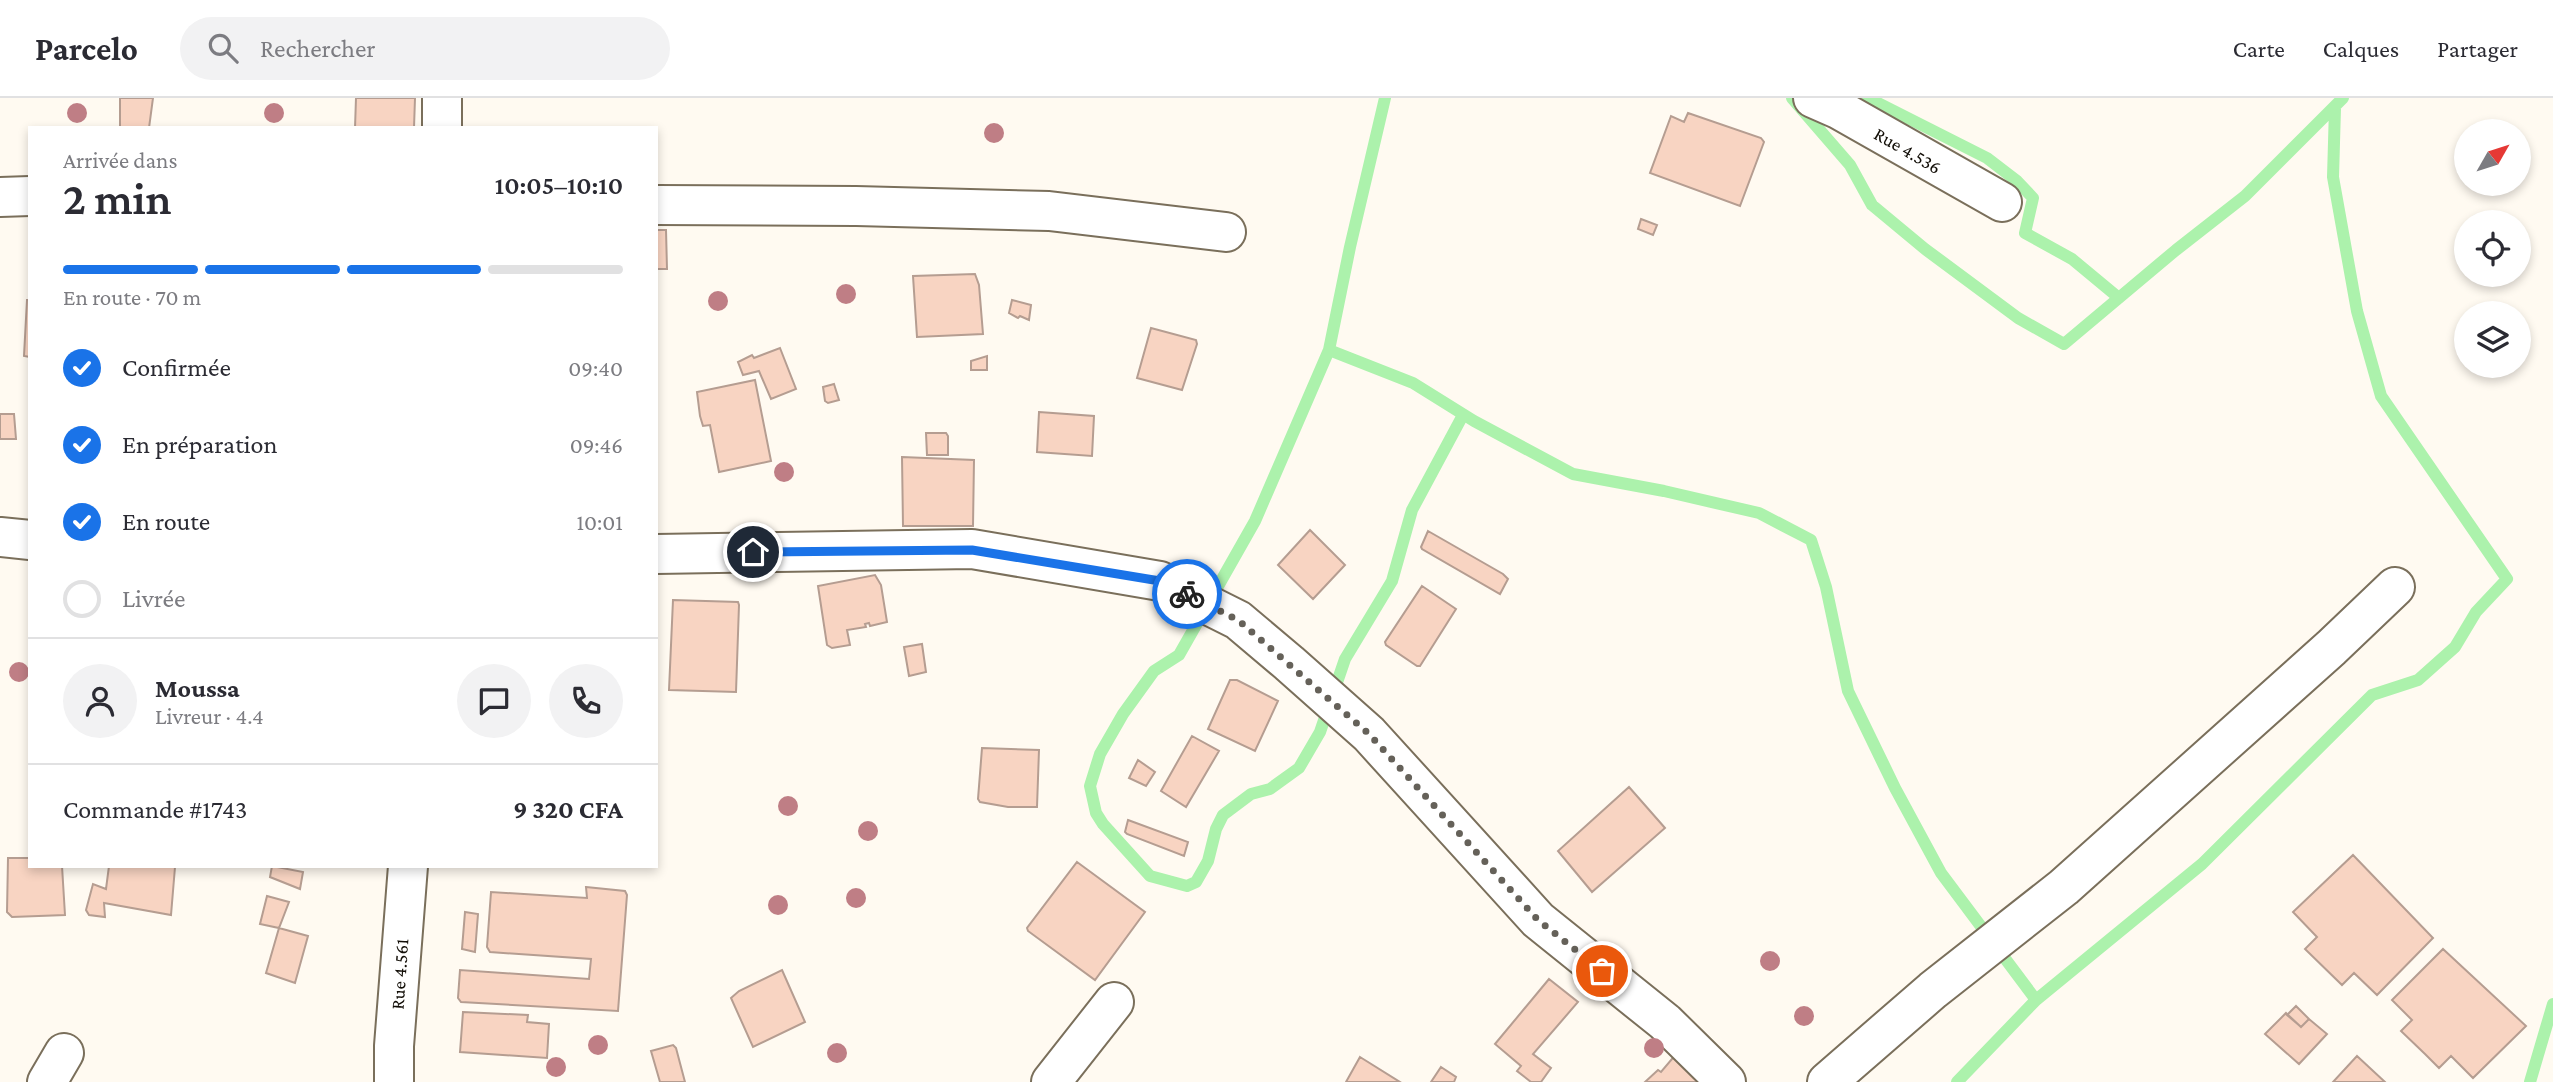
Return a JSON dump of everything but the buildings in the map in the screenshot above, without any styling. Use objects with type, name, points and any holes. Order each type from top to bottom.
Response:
[{"type":"street","points":[[442,98],[442,126]]},
{"type":"street","name":"Rue 4.536","points":[[1814,98],[2002,202]]},
{"type":"street","points":[[0,197],[28,197]]},
{"type":"street","points":[[658,205],[1049,211],[1226,232]]},
{"type":"street","points":[[0,537],[28,540]]},
{"type":"street","points":[[658,554],[972,550],[1160,581],[1238,620],[1289,663],[1369,734],[1538,920],[1665,1022],[1726,1082]]},
{"type":"street","points":[[1827,1082],[1933,990],[2064,887],[2331,648],[2395,587]]},
{"type":"street","name":"Rue 4.561","points":[[394,1082],[394,1046],[408,868]]},
{"type":"street","points":[[1051,1082],[1114,1002]]},
{"type":"waterway","points":[[1385,98],[1329,350],[1255,521],[1179,655],[1154,671],[1123,714],[1100,754],[1090,786],[1096,813],[1103,824],[1150,876],[1187,886],[1196,882],[1208,861],[1216,829],[1223,815],[1251,794],[1270,789],[1299,768],[1320,732],[1345,659],[1392,581],[1412,510],[1463,415]]},
{"type":"waterway","points":[[1792,98],[1850,165],[1872,205],[1925,249],[2018,318],[2064,344],[2245,196],[2343,98]]},
{"type":"waterway","points":[[1868,98],[1987,158],[2017,181],[2033,198],[2025,233],[2072,259],[2119,298]]},
{"type":"waterway","points":[[1957,1082],[2036,1000],[2202,864],[2372,695],[2418,680],[2455,647],[2476,612],[2507,579],[2381,396],[2357,311],[2333,177],[2335,108]]},
{"type":"waterway","points":[[1329,350],[1413,383],[1474,421],[1573,474],[1759,513],[1811,540],[1826,587],[1848,691],[1895,788],[1941,873],[2036,1000]]},
{"type":"waterway","points":[[2530,1082],[2553,1004]]},
{"type":"way so far","points":[[1187,594],[1238,620],[1369,734],[1538,920],[1602,971]]},
{"type":"route","points":[[753,552],[972,550],[1160,581],[1187,594]]}]
